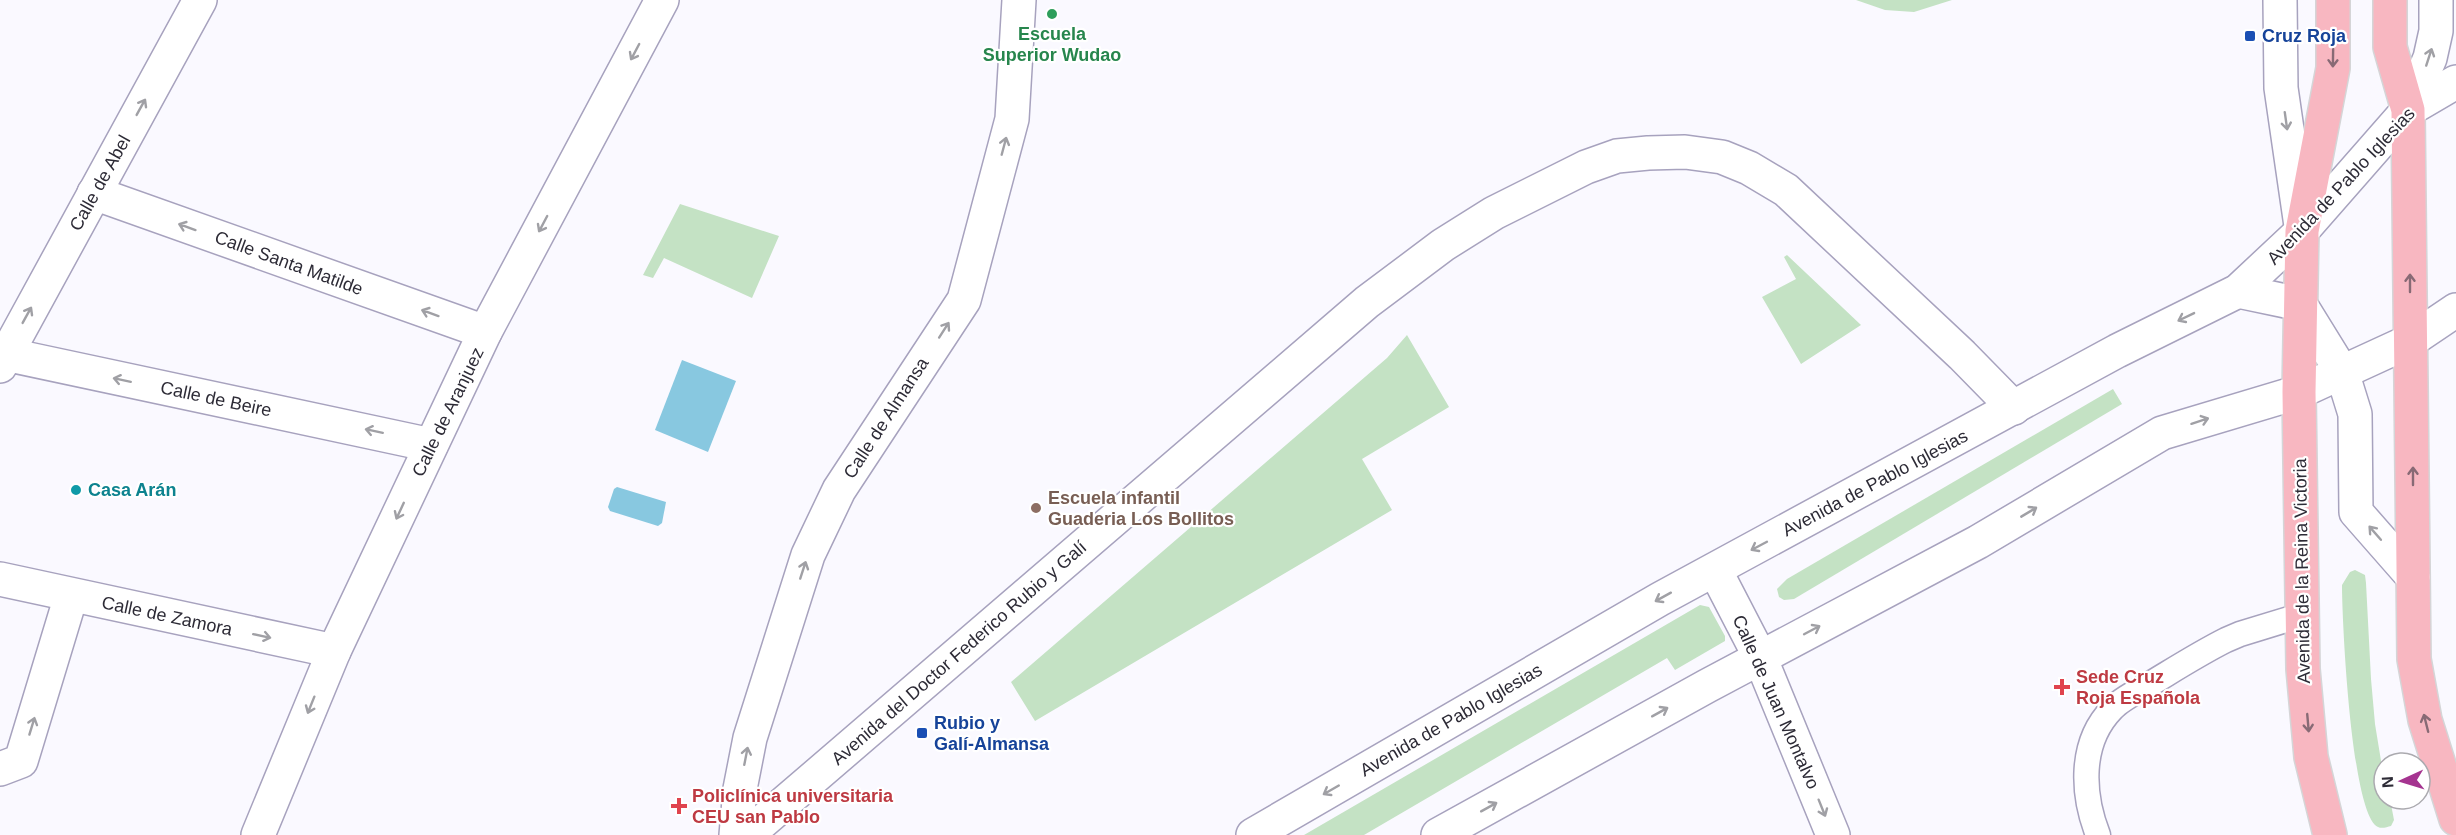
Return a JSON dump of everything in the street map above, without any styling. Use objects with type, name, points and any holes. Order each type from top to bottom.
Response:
[{"type":"main road","name":"Avenida de la Reina Victoria","points":[[2330,835],[2311,757],[2303,669],[2299,392],[2302,231],[2333,68],[2333,0]]},
{"type":"main road","points":[[2390,0],[2390,47],[2408,110],[2414,659],[2425,720],[2456,819]]},
{"type":"street","name":"Calle de Abel","points":[[2,358],[200,0]]},
{"type":"street","name":"Calle de Aranjuez","points":[[258,835],[334,651],[485,332],[662,0]]},
{"type":"street","name":"Calle de Almansa","points":[[736,835],[740,789],[750,738],[808,555],[839,490],[964,300],[1012,119],[1019,0]]},
{"type":"street","name":"Avenida de la Reina Victoria","points":[[2280,0],[2281,88],[2302,231]]},
{"type":"street","points":[[2408,110],[2430,58],[2436,31],[2436,0]]},
{"type":"street","name":"Avenida de Pablo Iglesias","points":[[1253,835],[1650,604],[2117,351],[2238,291],[2302,231],[2408,110],[2456,81]]},
{"type":"street","name":"Avenida del Doctor Federico Rubio y Galí","points":[[747,835],[1367,302],[1443,245],[1494,213],[1549,184],[1617,156],[1685,152],[1722,157],[1749,168],[1786,190],[1962,355],[2014,408]]},
{"type":"street","name":"Calle Santa Matilde","points":[[94,193],[485,332]]},
{"type":"street","points":[[2238,291],[2300,304],[2342,372],[2355,414],[2356,512],[2413,577]]},
{"type":"street","points":[[1438,835],[1760,657],[1978,542],[2162,433],[2299,392],[2410,341],[2456,310]]},
{"type":"street","name":"Calle de Beire","points":[[2,358],[431,445]]},
{"type":"street","name":"Calle de Juan Montalvo","points":[[1714,570],[1760,657],[1833,835]]},
{"type":"street","name":"Calle de Zamora","points":[[0,579],[334,651]]},
{"type":"street","points":[[0,769],[21,760],[71,596]]},
{"type":"lane","points":[[2098,835],[2086,791],[2086,763],[2097,731],[2112,709],[2136,692],[2226,640],[2302,615]]},
{"type":"green space","points":[[1856,0],[1952,0],[1914,12],[1885,10]]},
{"type":"green space","points":[[680,204],[779,236],[752,298],[664,258],[653,278],[643,275]]},
{"type":"green space","points":[[1787,255],[1861,325],[1801,364],[1762,297],[1796,279],[1784,257]]},
{"type":"green space","points":[[1407,335],[1449,407],[1362,459],[1392,510],[1035,721],[1011,682],[1387,358]]},
{"type":"green space","points":[[2113,389],[2122,404],[1794,599],[1784,600],[1779,597],[1777,589],[1787,579]]},
{"type":"green space","points":[[2355,570],[2365,575],[2371,679],[2379,751],[2372,751],[2372,811],[2392,811],[2394,820],[2391,826],[2383,828],[2378,827],[2369,815],[2361,789],[2355,754],[2346,673],[2342,585],[2350,572]]},
{"type":"green space","points":[[1700,605],[1709,607],[1725,636],[1725,641],[1675,670],[1667,658],[1364,835],[1304,835]]},
{"type":"water","points":[[682,360],[736,381],[708,452],[655,430]]},
{"type":"water","points":[[617,487],[666,502],[662,523],[658,526],[610,511],[608,507],[614,489]]},
{"type":"place","name":"Escuela Superior Wudao","points":[[1052,14]]},
{"type":"place","name":"Cruz Roja","points":[[2250,36]]},
{"type":"place","name":"Casa Arán","points":[[76,490]]},
{"type":"place","name":"Escuela infantil Guaderia Los Bollitos","points":[[1036,508]]},
{"type":"place","name":"Sede Cruz Roja Española","points":[[2062,687]]},
{"type":"place","name":"Rubio y Galí-Almansa","points":[[922,733]]},
{"type":"place","name":"Policlínica universitaria CEU san Pablo","points":[[679,806]]}]
